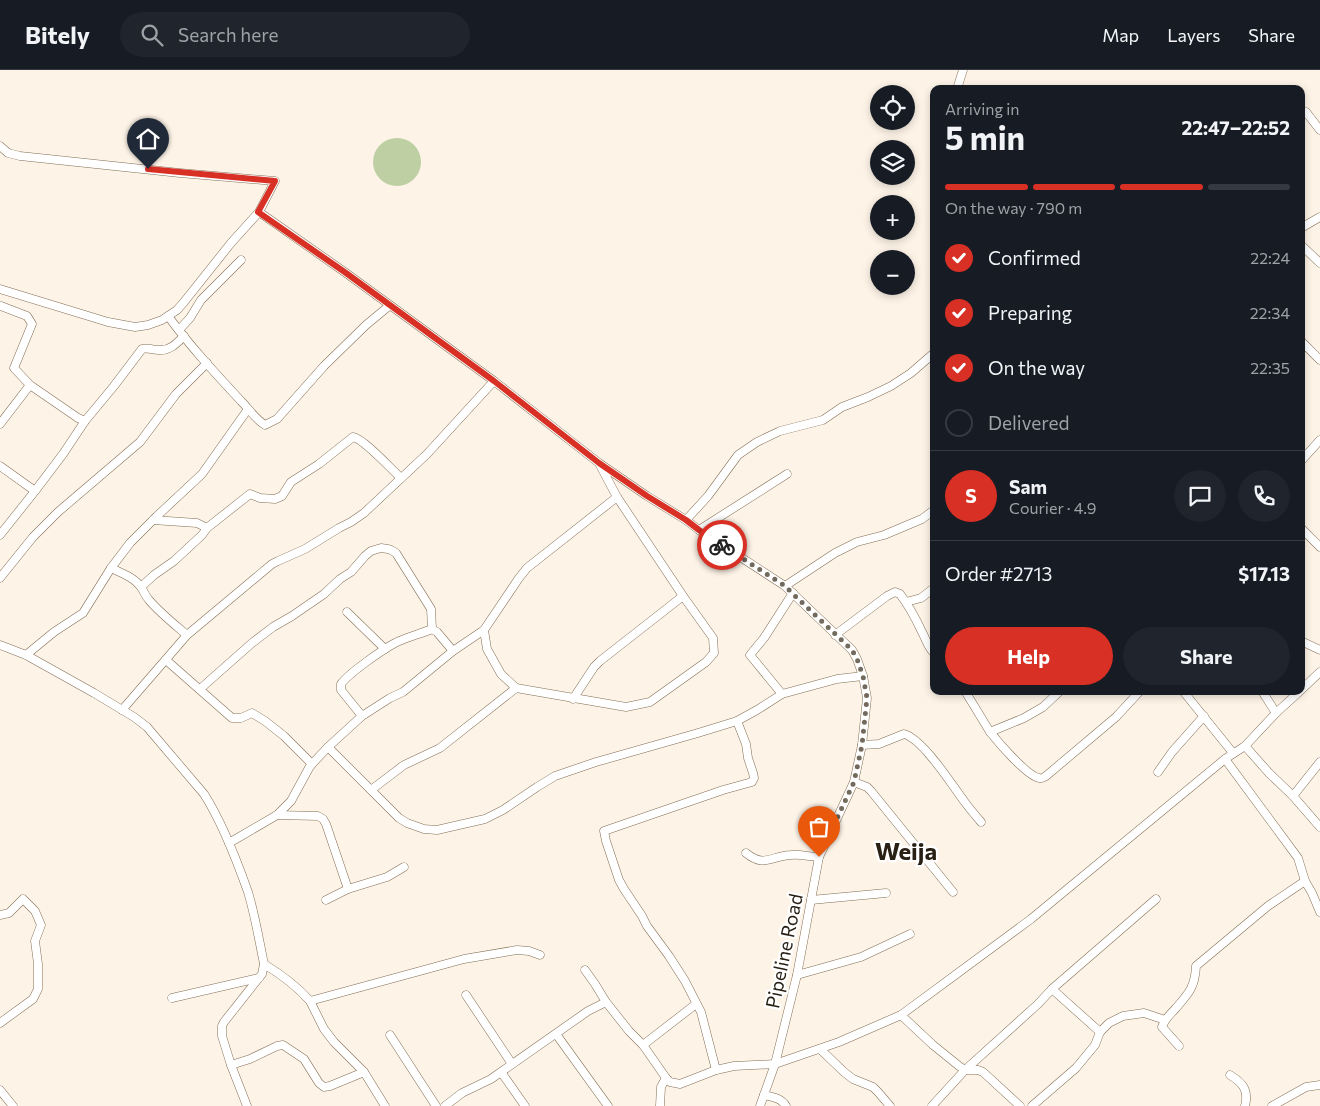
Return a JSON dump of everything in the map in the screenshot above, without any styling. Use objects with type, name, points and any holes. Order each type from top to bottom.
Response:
[{"type":"street","points":[[958,85],[963,70]]},
{"type":"street","points":[[1306,112],[1320,130]]},
{"type":"street","points":[[0,146],[8,153],[20,156],[275,181],[258,212],[231,242],[184,302],[158,322],[141,327],[121,325],[0,289]]},
{"type":"street","name":"Pipeline Road","points":[[258,212],[346,273],[494,381],[599,463],[785,586],[852,650],[863,676],[867,698],[862,745],[854,782],[819,857],[797,976],[775,1064],[760,1106]]},
{"type":"street","points":[[1305,226],[1320,217]]},
{"type":"street","points":[[1305,250],[1320,263]]},
{"type":"street","points":[[0,535],[63,454],[85,421],[142,349],[160,350],[176,344],[201,300],[241,260]]},
{"type":"street","points":[[1,306],[27,316],[32,324],[14,368],[30,385],[85,421]]},
{"type":"street","points":[[168,316],[207,363],[259,421],[265,425],[277,419],[324,366],[366,325],[389,306]]},
{"type":"street","points":[[1305,345],[1320,360]]},
{"type":"street","points":[[686,520],[708,496],[738,455],[780,431],[823,420],[842,408],[890,386],[911,373],[930,356]]},
{"type":"street","points":[[2,572],[58,512],[140,442],[176,394],[207,363]]},
{"type":"street","points":[[122,710],[187,635],[272,564],[299,553],[358,517],[427,454],[494,381]]},
{"type":"street","points":[[0,424],[30,385]]},
{"type":"street","points":[[26,655],[82,612],[110,568],[130,543],[202,474],[248,409]]},
{"type":"street","points":[[141,587],[174,561],[207,528],[250,494],[260,498],[275,499],[282,496],[290,482],[319,464],[353,438],[356,437],[365,444],[401,478]]},
{"type":"street","points":[[1305,457],[1320,440]]},
{"type":"street","points":[[484,630],[487,649],[501,674],[516,688],[626,707],[650,702],[706,662],[714,653],[713,638],[617,497],[599,463]]},
{"type":"street","points":[[0,466],[35,491]]},
{"type":"street","points":[[699,530],[788,474]]},
{"type":"street","points":[[229,844],[277,816],[291,801],[312,764],[328,747],[362,716],[403,692],[452,651],[484,630],[527,568],[617,497]]},
{"type":"street","points":[[785,586],[835,553],[857,542],[884,536],[922,519],[930,513]]},
{"type":"street","points":[[153,520],[197,523],[207,528]]},
{"type":"street","points":[[1305,531],[1319,543]]},
{"type":"street","points":[[200,690],[252,643],[324,594],[340,579],[351,572],[371,551],[381,548],[396,553],[417,588],[428,602],[432,614],[432,629]]},
{"type":"street","points":[[110,568],[134,580],[141,587],[147,599],[187,635]]},
{"type":"street","points":[[906,602],[921,598],[930,591]]},
{"type":"street","points":[[835,635],[895,592],[900,594],[906,602],[930,649]]},
{"type":"street","points":[[782,694],[750,655],[764,638],[792,593]]},
{"type":"street","points":[[573,698],[600,661],[683,596]]},
{"type":"street","points":[[347,612],[385,650]]},
{"type":"street","points":[[432,629],[437,632],[452,651]]},
{"type":"street","points":[[362,716],[341,690],[341,684],[385,650],[410,636],[419,635],[432,629]]},
{"type":"street","points":[[1305,643],[1320,650]]},
{"type":"street","points":[[0,645],[26,655],[94,693],[147,726],[204,794],[216,816],[248,894],[264,964],[262,974],[222,1026],[222,1036],[231,1065],[247,1106]]},
{"type":"street","points":[[166,660],[232,718],[241,718],[252,713],[284,736],[312,764]]},
{"type":"street","points":[[1305,687],[1320,672]]},
{"type":"street","points":[[328,747],[398,818],[424,829],[437,830],[485,820],[555,776],[596,762],[737,721],[782,694],[837,679],[863,676]]},
{"type":"street","points":[[371,790],[404,765],[440,748],[516,688]]},
{"type":"street","points":[[967,695],[990,732],[1016,761],[1036,778],[1042,779],[1116,717],[1136,695]]},
{"type":"street","points":[[990,732],[1024,718],[1043,707],[1056,695]]},
{"type":"street","points":[[1186,695],[1233,753]]},
{"type":"street","points":[[1265,695],[1276,713]]},
{"type":"street","points":[[585,970],[606,1002],[643,1045],[670,1082],[680,1084],[716,1070],[734,1066],[775,1064],[820,1050],[902,1015],[1031,919],[1225,758],[1245,746],[1276,713],[1296,695]]},
{"type":"street","points":[[1158,772],[1172,752],[1204,716]]},
{"type":"street","points":[[716,1070],[701,1012],[685,981],[647,926],[619,880],[604,831],[723,790],[752,782],[754,773],[737,721]]},
{"type":"street","points":[[862,745],[880,744],[904,734],[912,738],[934,760],[981,822]]},
{"type":"street","points":[[1245,746],[1320,827]]},
{"type":"street","points":[[1225,758],[1298,858],[1305,881],[1320,912]]},
{"type":"street","points":[[1293,796],[1320,762]]},
{"type":"street","points":[[854,782],[867,787],[871,791],[953,892]]},
{"type":"street","points":[[277,816],[318,816],[322,819],[326,824],[348,890]]},
{"type":"street","points":[[746,852],[752,858],[760,861],[791,855],[819,857]]},
{"type":"street","points":[[326,900],[387,876],[404,867]]},
{"type":"street","points":[[1180,1046],[1162,1027],[1164,1020],[1191,989],[1195,980],[1196,966],[1268,906],[1305,881]]},
{"type":"street","points":[[811,900],[886,893]]},
{"type":"street","points":[[0,915],[9,913],[23,898],[35,911],[41,925],[35,941],[38,964],[38,989],[33,999],[0,1023]]},
{"type":"street","points":[[932,1106],[964,1070],[1038,1004],[1052,988],[1156,899]]},
{"type":"street","points":[[797,976],[861,957],[910,934]]},
{"type":"street","points":[[310,1001],[464,959],[517,950],[529,951],[540,955]]},
{"type":"street","points":[[264,964],[296,986],[310,1001],[319,1021],[334,1042],[364,1072],[385,1106]]},
{"type":"street","points":[[172,998],[259,978]]},
{"type":"street","points":[[1052,988],[1100,1032]]},
{"type":"street","points":[[466,995],[512,1064]]},
{"type":"street","points":[[445,1106],[462,1092],[491,1079],[588,1011],[606,1002]]},
{"type":"street","points":[[643,1045],[696,1004]]},
{"type":"street","points":[[1032,1106],[1076,1068],[1095,1045],[1100,1032],[1109,1023],[1123,1016],[1144,1013],[1164,1020]]},
{"type":"street","points":[[902,1015],[964,1070],[973,1069],[983,1072],[1020,1106]]},
{"type":"street","points":[[556,1034],[608,1106]]},
{"type":"street","points":[[390,1035],[436,1106]]},
{"type":"street","points":[[231,1065],[283,1045],[304,1059],[319,1083],[324,1087],[364,1072]]},
{"type":"street","points":[[820,1050],[853,1079],[873,1087],[890,1106]]},
{"type":"street","points":[[501,1072],[525,1106]]},
{"type":"street","points":[[1230,1074],[1243,1086],[1247,1098],[1245,1106]]},
{"type":"street","points":[[660,1106],[661,1087],[666,1078]]},
{"type":"street","points":[[1272,1106],[1306,1087],[1320,1085]]},
{"type":"street","points":[[0,1090],[12,1106]]},
{"type":"street","points":[[764,1094],[777,1098],[784,1102],[786,1106]]},
{"type":"green space","points":[[397,138],[406,140],[414,145],[419,153],[421,162],[419,171],[414,179],[406,184],[397,186],[388,184],[380,179],[375,171],[373,162],[375,153],[380,145],[388,140]]},
{"type":"way so far","points":[[722,545],[785,586],[852,650],[863,676],[867,698],[862,745],[854,782],[819,857]]},
{"type":"district","name":"Weija","points":[[906,852]]},
{"type":"route","points":[[148,169],[275,181],[258,212],[346,273],[494,381],[599,463],[722,545]]}]
